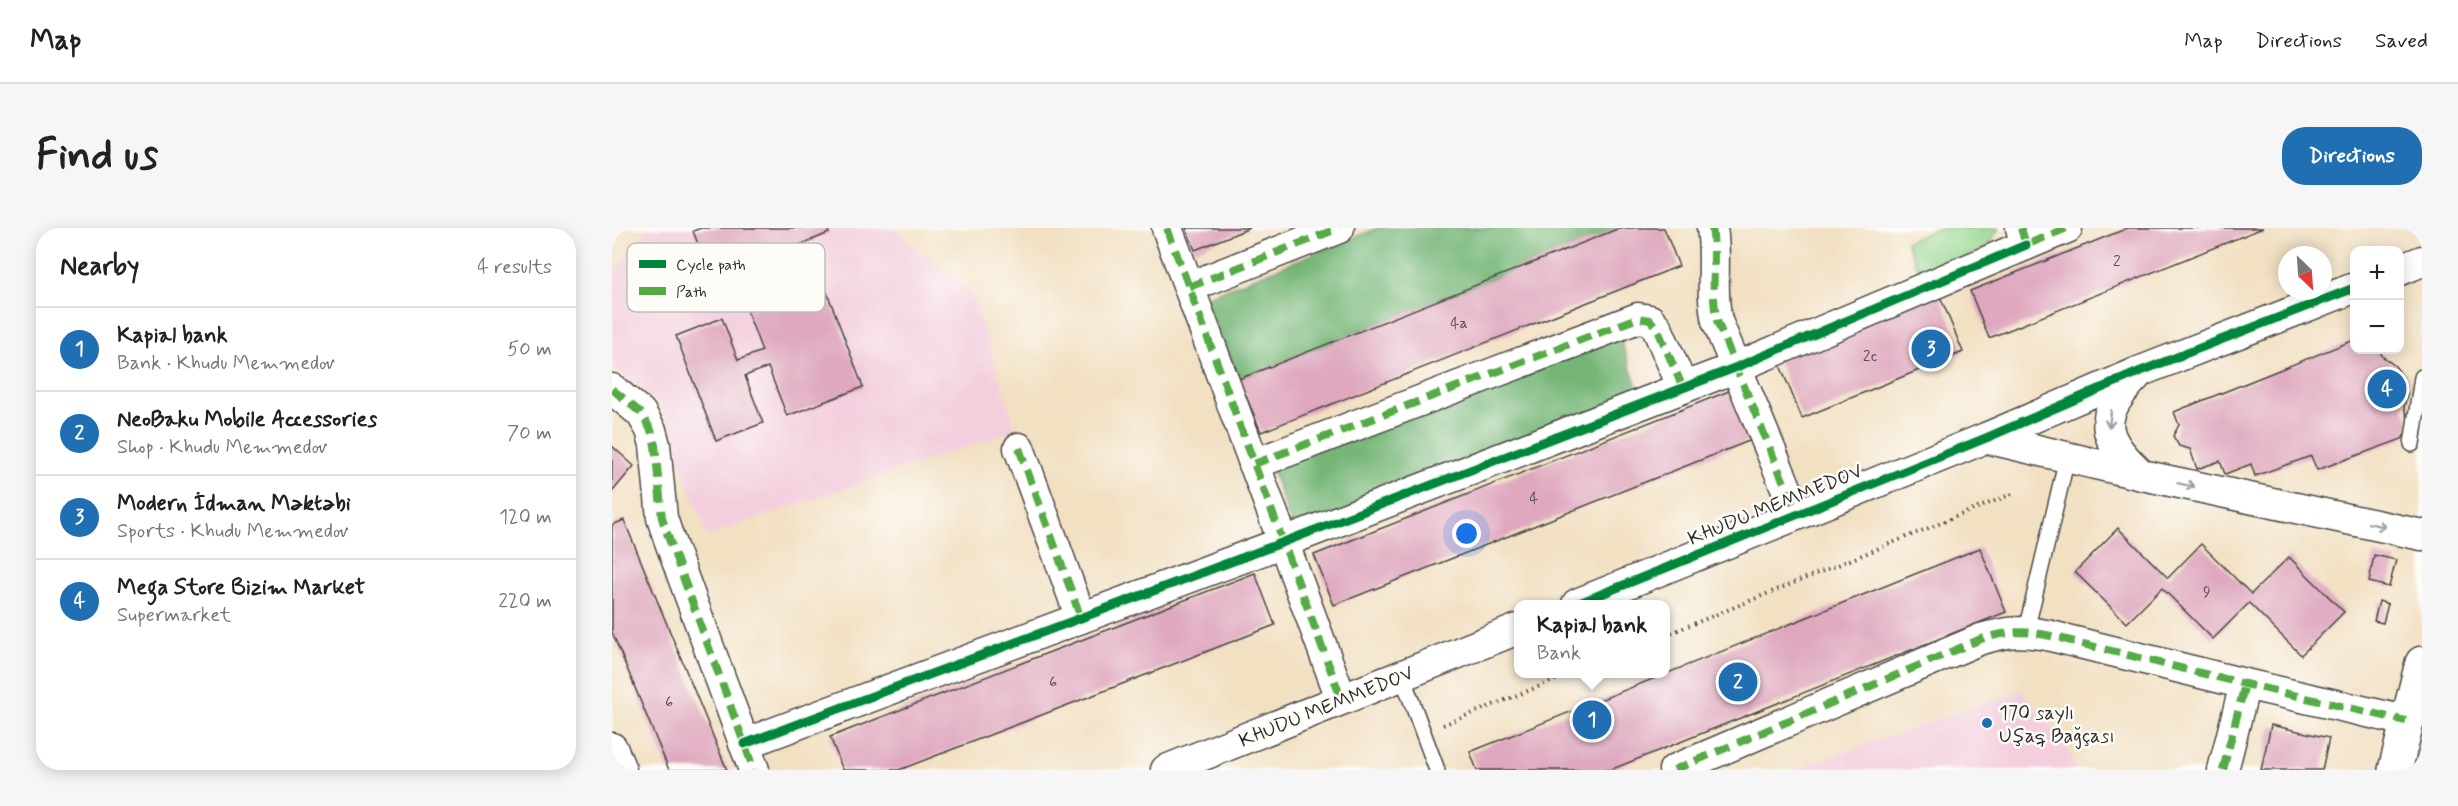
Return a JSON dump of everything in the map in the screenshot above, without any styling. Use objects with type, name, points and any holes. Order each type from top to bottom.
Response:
[{"type":"main road","points":[[2417,770],[2414,734],[2422,663]]},
{"type":"main road","points":[[2395,770],[2414,734]]},
{"type":"street","points":[[1167,228],[1341,699]]},
{"type":"street","points":[[1189,287],[1339,228]]},
{"type":"street","points":[[1712,228],[1715,251],[1712,299],[1717,321],[1797,514]]},
{"type":"street","points":[[612,389],[641,413],[651,430],[655,445],[662,518],[749,757],[1082,618],[1737,367],[2023,236],[2067,228]]},
{"type":"street","points":[[2404,268],[2422,261]]},
{"type":"street","name":"KHUDU MEMMEDOV","points":[[1587,600],[1986,438],[2141,371],[2350,290]]},
{"type":"street","points":[[1254,464],[1638,318],[1650,320],[1657,328],[1683,388]]},
{"type":"street","points":[[2141,371],[2115,401],[2109,414],[2108,427],[2112,442],[2122,457],[2142,475]]},
{"type":"street","points":[[1986,438],[2142,475],[2422,535]]},
{"type":"street","points":[[1019,448],[1082,618]]},
{"type":"street","name":"KHUDU MEMMEDOV","points":[[1173,769],[1514,631]]},
{"type":"street","points":[[1674,770],[1981,639],[2006,632],[2026,631],[2245,684],[2414,734]]},
{"type":"street","points":[[2223,770],[2245,684]]},
{"type":"street","points":[[612,748],[621,770]]},
{"type":"lane","points":[[2412,444],[2422,377]]},
{"type":"lane","points":[[2026,631],[2067,458]]},
{"type":"lane","points":[[1402,676],[1437,770]]},
{"type":"path","points":[[1670,633],[2012,494]]},
{"type":"path","points":[[1424,733],[1560,678]]},
{"type":"shaded area","points":[[649,228],[893,228],[972,293],[1016,430],[707,536],[661,406],[612,366],[612,273],[627,255],[627,312],[825,312],[825,243],[637,243]]},
{"type":"shaded area","name":"170 saylı Uşaq Bağçası","points":[[2022,690],[2071,756],[2076,770],[1793,770]]},
{"type":"green space","points":[[1378,228],[1620,228],[1239,379],[1204,298]]},
{"type":"green space","points":[[1939,228],[1999,228],[1986,249],[1922,278],[1906,242]]},
{"type":"green space","points":[[1617,330],[1641,398],[1294,533],[1269,461]]},
{"type":"building","points":[[701,228],[827,228],[829,233],[804,243],[698,243],[693,231]]},
{"type":"building","points":[[1186,228],[1250,228],[1195,250]]},
{"type":"building","points":[[1620,228],[1664,228],[1679,266],[1261,432],[1239,379]]},
{"type":"building","points":[[2128,228],[2263,228],[1989,338],[1970,291]]},
{"type":"building","points":[[825,287],[863,387],[787,416],[768,367],[745,376],[763,423],[716,441],[676,336],[722,318],[738,360],[762,351],[747,312],[825,312]]},
{"type":"building","points":[[1938,291],[1963,352],[1802,418],[1777,358]]},
{"type":"building","points":[[2350,342],[2350,354],[2381,354],[2395,366],[2403,377],[2407,394],[2404,407],[2409,422],[2408,430],[2402,439],[2317,470],[2311,456],[2255,476],[2251,464],[2225,474],[2220,461],[2197,469],[2190,449],[2179,446],[2173,436],[2179,425],[2174,412]]},
{"type":"building","points":[[1734,389],[1754,439],[1334,605],[1314,555]]},
{"type":"building","points":[[612,446],[634,466],[612,492]]},
{"type":"building","points":[[624,520],[727,770],[669,770],[612,632],[612,525]]},
{"type":"building","points":[[2118,528],[2168,578],[2201,544],[2251,594],[2289,557],[2344,612],[2301,655],[2249,603],[2213,639],[2162,588],[2127,623],[2075,572]]},
{"type":"building","points":[[1980,548],[2006,612],[1610,770],[1477,770],[1470,752],[1655,678],[1670,678],[1670,672]]},
{"type":"building","points":[[2374,555],[2396,560],[2389,587],[2369,582]]},
{"type":"building","points":[[1255,573],[1275,625],[899,770],[843,770],[830,737]]},
{"type":"building","points":[[2379,601],[2388,604],[2383,623],[2374,621]]},
{"type":"building","points":[[2271,725],[2329,738],[2322,770],[2261,770]]},
{"type":"marked path","points":[[1167,228],[1341,698]]},
{"type":"marked path","points":[[1189,287],[1339,228]]},
{"type":"marked path","points":[[1712,228],[1717,321],[1797,514]]},
{"type":"marked path","points":[[2021,228],[2026,245],[2067,228]]},
{"type":"marked path","points":[[1254,464],[1638,318],[1650,320],[1657,328],[1683,388]]},
{"type":"marked path","points":[[612,389],[641,413],[651,430],[655,445],[662,518],[754,770]]},
{"type":"marked path","points":[[1019,448],[1081,618]]},
{"type":"marked path","points":[[1674,770],[1981,639],[2016,632],[2051,636],[2406,721]]},
{"type":"marked path","points":[[2223,770],[2245,684]]},
{"type":"cycle path","points":[[744,744],[1284,542],[1737,367],[2026,245]]},
{"type":"cycle path","points":[[1587,600],[1986,438],[2141,371],[2350,290]]},
{"type":"place","name":"Modern İdman Məktəbi","points":[[1931,349]]},
{"type":"place","name":"Mega Store Bizim Market","points":[[2387,389]]},
{"type":"place","name":"NeoBaku Mobile Accessories","points":[[1738,682]]},
{"type":"place","name":"Kapial bank","points":[[1592,720]]},
{"type":"place","name":"170 saylı Uşaq Bağçası","points":[[1987,723]]}]
